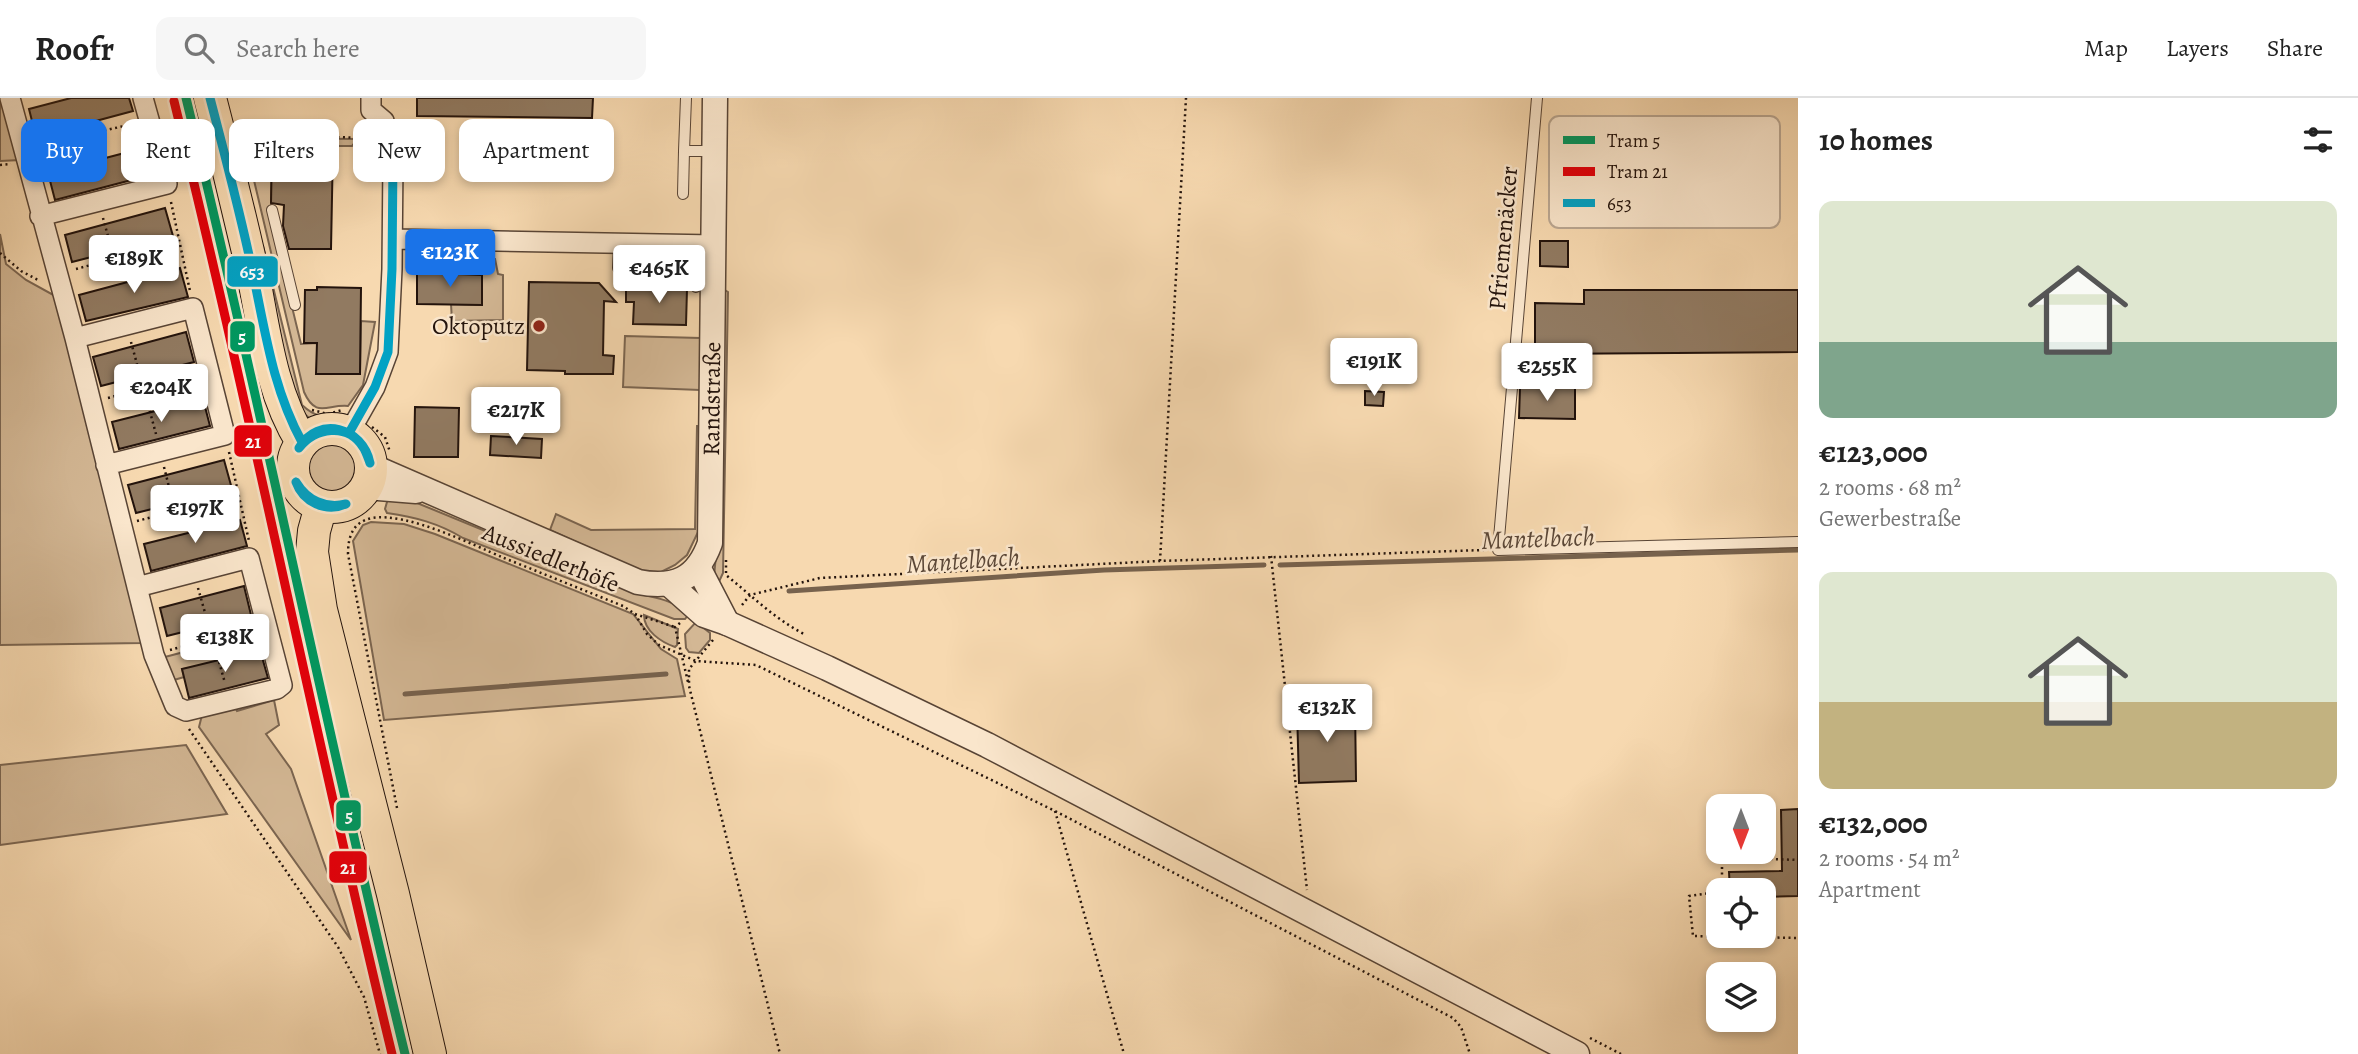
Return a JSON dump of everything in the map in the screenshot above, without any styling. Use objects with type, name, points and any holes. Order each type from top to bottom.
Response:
[{"type":"main road","points":[[210,98],[279,398],[302,442]]},
{"type":"main road","points":[[337,429],[349,433],[365,446],[369,476],[352,502],[342,506],[321,506],[300,491],[294,479],[295,453],[302,442],[312,434],[337,429]]},
{"type":"main road","points":[[321,506],[312,552],[321,610],[393,894],[430,1054]]},
{"type":"street","points":[[10,98],[21,140]]},
{"type":"street","points":[[143,98],[149,119]]},
{"type":"street","points":[[349,433],[375,387],[388,352],[393,159],[385,136],[384,121],[371,110],[371,98]]},
{"type":"street","name":"Randstraße","points":[[698,568],[710,543],[715,98]]},
{"type":"street","points":[[32,182],[75,338],[90,402],[154,655],[175,706],[186,712],[277,689],[282,685],[249,558],[137,587]]},
{"type":"street","points":[[40,216],[167,184]]},
{"type":"street","points":[[393,239],[715,245]]},
{"type":"street","points":[[75,338],[194,308],[210,371],[225,435],[106,465]]},
{"type":"street","points":[[369,476],[389,472],[427,492],[638,582],[662,585],[685,578],[698,568],[727,623]]},
{"type":"street","points":[[662,585],[704,615],[727,623],[987,745],[1577,1054]]},
{"type":"lane","points":[[683,194],[686,98]]},
{"type":"lane","name":"Pfriemenäcker","points":[[1498,550],[1537,98]]},
{"type":"lane","points":[[684,151],[716,150]]},
{"type":"lane","points":[[272,210],[295,305]]},
{"type":"lane","points":[[619,244],[618,268],[681,269],[696,287]]},
{"type":"lane","points":[[1498,550],[1798,542]]},
{"type":"path","points":[[1160,561],[1186,98]]},
{"type":"path","points":[[167,184],[194,308]]},
{"type":"path","points":[[0,253],[21,271],[38,280],[59,281],[181,240]]},
{"type":"path","points":[[126,326],[145,388],[175,511]]},
{"type":"path","points":[[90,402],[210,371]]},
{"type":"path","points":[[225,435],[251,549],[249,558]]},
{"type":"path","points":[[121,524],[239,495]]},
{"type":"path","name":"Aussiedlerhöfe","points":[[399,816],[348,554],[350,534],[355,527],[375,517],[433,529],[623,606],[635,614],[659,645],[696,661]]},
{"type":"path","points":[[689,686],[689,669],[750,595],[820,578],[1271,556],[1498,550]]},
{"type":"path","points":[[1271,556],[1307,890]]},
{"type":"path","points":[[194,572],[230,699]]},
{"type":"path","points":[[750,595],[790,627]]},
{"type":"path","points":[[635,614],[675,627]]},
{"type":"path","points":[[675,627],[681,621]]},
{"type":"path","points":[[154,655],[266,623]]},
{"type":"path","points":[[675,627],[780,1054]]},
{"type":"path","points":[[696,661],[756,665],[1055,811],[1453,1018],[1461,1027],[1470,1054]]},
{"type":"path","points":[[180,710],[193,736],[293,877],[338,947],[364,997],[380,1054]]},
{"type":"path","points":[[1055,811],[1124,1054]]},
{"type":"path","points":[[1721,878],[1722,857],[1798,860]]},
{"type":"path","points":[[1706,893],[1689,896],[1693,936],[1706,936]]},
{"type":"path","points":[[1776,938],[1798,938]]},
{"type":"shaded area","points":[[2,98],[20,160],[0,161]]},
{"type":"shaded area","points":[[339,139],[353,139],[352,146],[339,146]]},
{"type":"shaded area","points":[[254,182],[271,182],[271,205],[277,245],[301,344],[317,343],[317,374],[360,374],[361,321],[375,322],[363,385],[348,406],[318,408],[308,400]]},
{"type":"shaded area","points":[[0,234],[6,264],[26,280],[57,297],[142,643],[0,645]]},
{"type":"shaded area","points":[[263,246],[302,405],[322,416],[335,413],[346,415],[338,420],[330,423],[316,422],[293,400]]},
{"type":"shaded area","points":[[495,259],[498,274],[503,275],[503,320],[452,321],[451,304],[481,305],[482,275],[457,274],[457,269],[467,260]]},
{"type":"shaded area","points":[[723,289],[728,292],[723,573],[717,586],[714,577]]},
{"type":"shaded area","points":[[625,336],[700,338],[700,390],[623,387]]},
{"type":"shaded area","points":[[697,426],[701,426],[699,530],[687,555],[675,565],[661,572],[641,572],[550,530],[556,514],[591,530],[695,529]]},
{"type":"shaded area","points":[[330,435],[343,438],[354,445],[361,456],[364,469],[361,482],[354,493],[343,500],[330,503],[317,500],[306,493],[299,482],[296,469],[299,456],[306,445],[317,438]]},
{"type":"shaded area","points":[[389,495],[400,496],[639,594],[666,601],[689,614],[685,619],[674,619],[435,525],[387,513],[385,509]]},
{"type":"shaded area","points":[[371,522],[404,524],[435,534],[633,614],[661,649],[677,659],[685,696],[384,720],[353,541],[363,525]]},
{"type":"shaded area","points":[[644,615],[678,629],[677,645],[670,645],[654,635],[647,626]]},
{"type":"shaded area","points":[[696,622],[710,633],[710,640],[699,653],[689,652],[686,648],[685,634]]},
{"type":"shaded area","points":[[263,631],[269,656],[263,657],[260,650],[228,658],[226,664],[222,642]]},
{"type":"shaded area","points":[[214,644],[221,664],[182,669],[184,677],[174,680],[165,657]]},
{"type":"shaded area","points":[[274,700],[279,725],[266,734],[291,769],[351,940],[199,727],[203,711],[234,704],[237,711]]},
{"type":"shaded area","points":[[186,745],[227,814],[0,845],[0,765]]},
{"type":"building","points":[[71,98],[129,98],[133,111],[103,119],[32,119],[29,109]]},
{"type":"building","points":[[417,98],[593,98],[592,118],[417,116]]},
{"type":"building","points":[[121,154],[121,182],[124,182],[55,200],[50,182],[107,182],[107,158]]},
{"type":"building","points":[[271,182],[332,182],[331,249],[289,249],[283,226],[284,205],[271,203]]},
{"type":"building","points":[[165,208],[173,236],[72,262],[65,235]]},
{"type":"building","points":[[1540,241],[1568,241],[1568,267],[1540,266]]},
{"type":"building","points":[[449,267],[457,274],[482,275],[482,305],[417,304],[417,274],[442,274]]},
{"type":"building","points":[[180,268],[188,297],[86,321],[79,295]]},
{"type":"building","points":[[663,276],[668,288],[687,289],[686,325],[633,324],[634,302],[626,302],[626,288],[658,288]]},
{"type":"building","points":[[529,282],[599,283],[616,302],[604,301],[603,355],[614,356],[613,374],[565,374],[565,371],[527,370]]},
{"type":"building","points":[[317,287],[361,288],[360,374],[316,374],[317,343],[304,343],[305,290],[317,290]]},
{"type":"building","points":[[1584,290],[1798,290],[1798,352],[1535,354],[1535,303],[1584,304]]},
{"type":"building","points":[[186,332],[194,362],[101,386],[93,357]]},
{"type":"building","points":[[1520,387],[1575,388],[1575,419],[1519,418]]},
{"type":"building","points":[[1365,391],[1384,392],[1383,406],[1365,405]]},
{"type":"building","points":[[203,399],[210,426],[119,449],[112,422]]},
{"type":"building","points":[[415,407],[459,408],[458,457],[414,457]]},
{"type":"building","points":[[491,436],[542,439],[541,458],[490,455]]},
{"type":"building","points":[[224,460],[232,489],[136,513],[128,485]]},
{"type":"building","points":[[240,520],[247,546],[151,571],[144,544]]},
{"type":"building","points":[[244,586],[251,615],[167,636],[160,608]]},
{"type":"building","points":[[260,650],[268,678],[189,698],[182,669]]},
{"type":"building","points":[[1355,705],[1356,781],[1299,783],[1297,709]]},
{"type":"building","points":[[1798,809],[1798,896],[1776,897],[1776,878],[1729,878],[1729,872],[1782,871],[1781,810]]},
{"type":"waterway","name":"Mantelbach","points":[[1280,565],[1798,550]]},
{"type":"waterway","name":"Mantelbach","points":[[789,591],[1104,570],[1264,565]]},
{"type":"waterway","name":"Mantelbach","points":[[405,694],[666,674]]},
{"type":"tram line","name":"5","points":[[186,98],[405,1054]]},
{"type":"tram line","name":"21","points":[[174,101],[392,1054]]},
{"type":"transit line","name":"653","points":[[210,98],[276,379],[302,442]]},
{"type":"transit line","name":"653","points":[[349,433],[375,387],[388,352],[393,182]]},
{"type":"transit line","name":"653","points":[[299,448],[317,431],[339,430],[359,441],[370,463]]},
{"type":"transit line","name":"653","points":[[299,448],[322,432],[340,431],[356,439],[370,463]]},
{"type":"transit line","name":"653","points":[[296,482],[317,502],[346,504]]},
{"type":"transit line","name":"653","points":[[296,482],[304,495],[316,504],[331,507],[346,504]]},
{"type":"place","name":"Oktoputz","points":[[539,326]]}]
